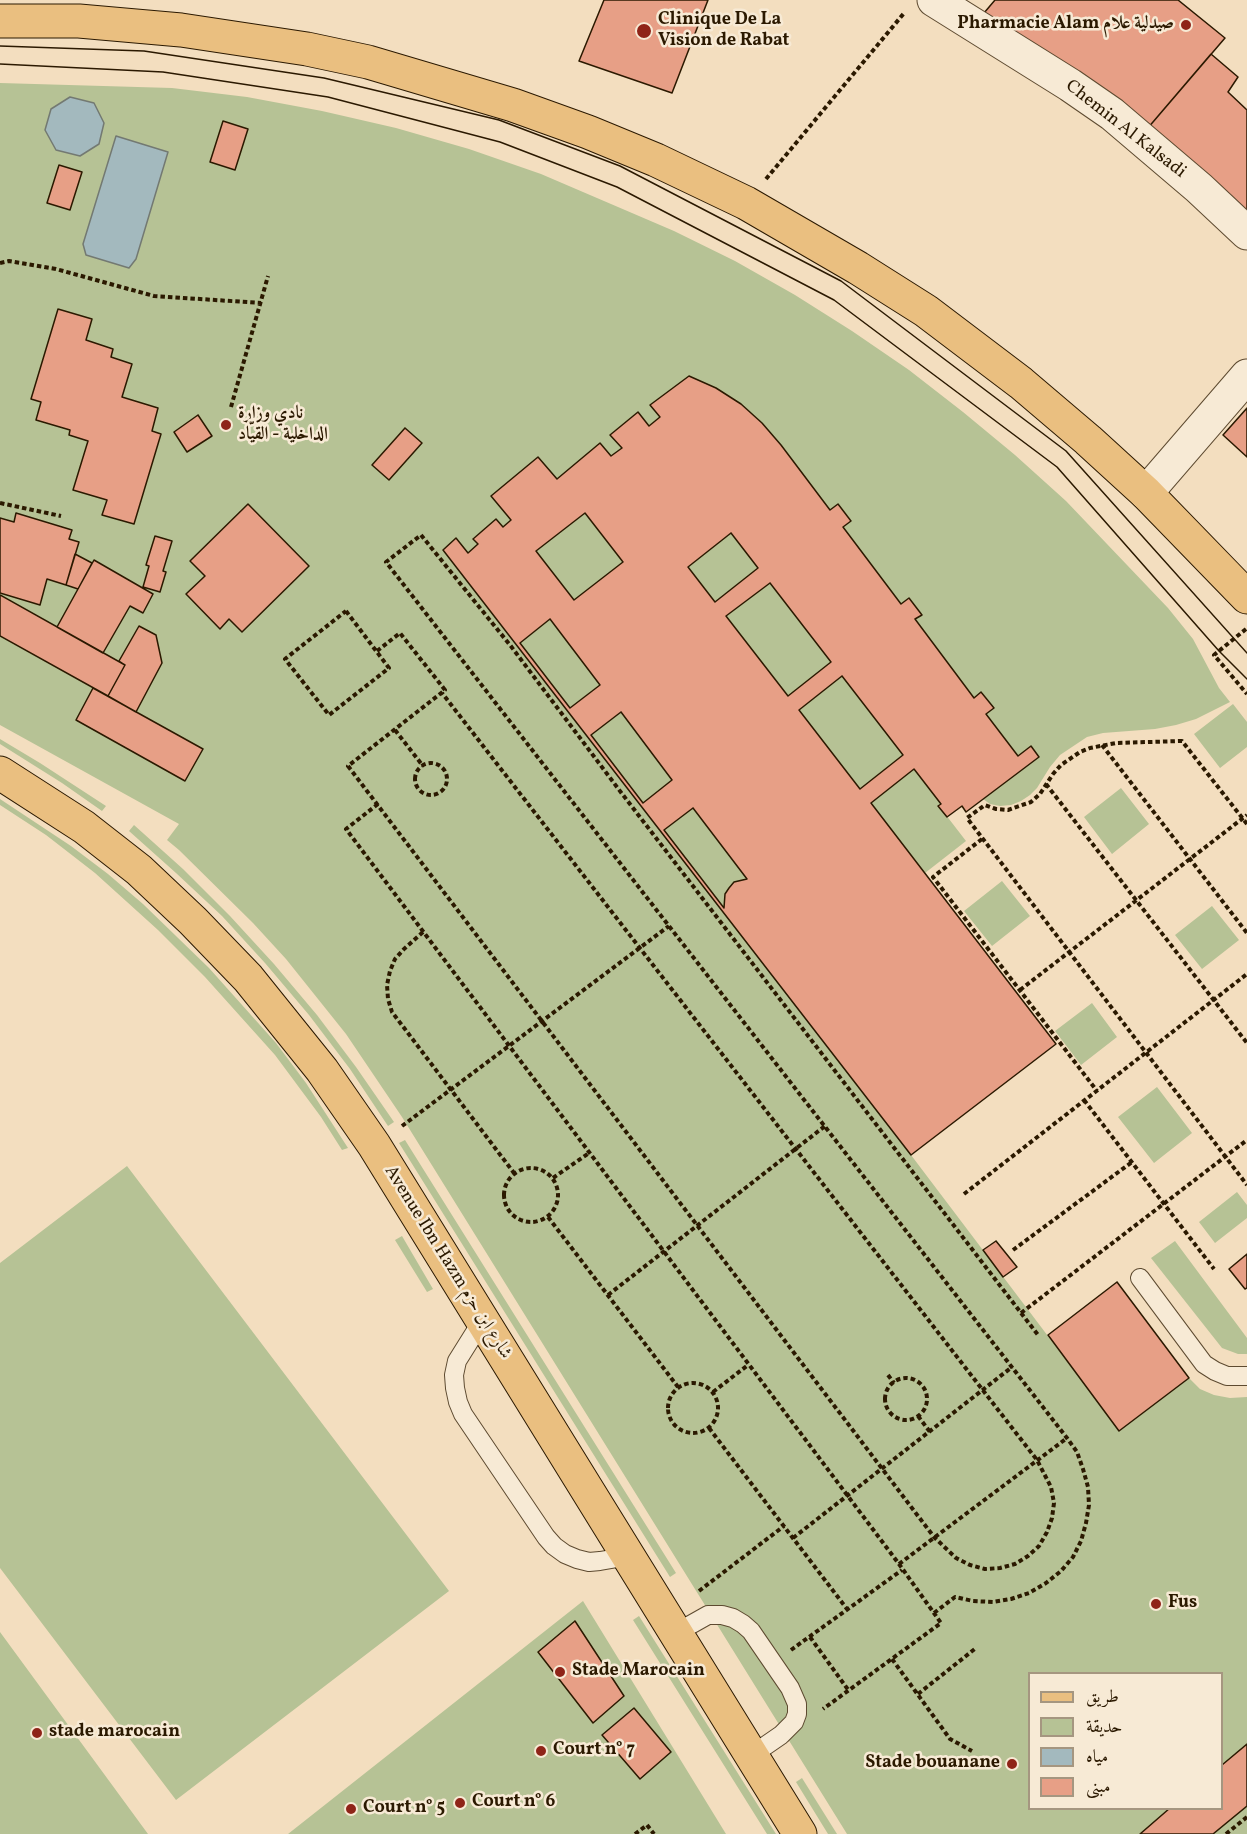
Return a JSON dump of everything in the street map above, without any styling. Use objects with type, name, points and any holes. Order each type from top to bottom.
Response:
[{"type":"main road","points":[[0,21],[79,21],[181,30],[296,47],[368,62],[513,105],[656,160],[746,203],[858,268],[926,311],[1021,383],[1088,440],[1146,493],[1247,597]]},
{"type":"main road","name":"Avenue Ibn Hazm شارع ابن حزم","points":[[0,773],[84,827],[139,870],[248,978],[322,1070],[374,1145],[800,1834]]},
{"type":"street","name":"Chemin Al Kalsadi","points":[[921,4],[1070,85],[1112,114],[1247,232]]},
{"type":"street","points":[[1146,493],[1247,376]]},
{"type":"lane","points":[[1140,1278],[1204,1364],[1227,1376],[1247,1376]]},
{"type":"lane","points":[[482,1321],[458,1361],[454,1375],[458,1402],[463,1414],[554,1546],[565,1554],[589,1562],[628,1556]]},
{"type":"lane","points":[[676,1633],[708,1615],[733,1618],[751,1631],[794,1696],[797,1704],[794,1722],[788,1730],[752,1755]]},
{"type":"path","points":[[746,203],[921,4]]},
{"type":"path","points":[[0,263],[9,261],[56,269],[154,296],[261,303]]},
{"type":"path","points":[[231,407],[268,276]]},
{"type":"path","points":[[0,503],[61,516]]},
{"type":"path","points":[[934,1613],[954,1597],[993,1602],[1011,1599],[1029,1593],[1061,1571],[1073,1557],[1084,1532],[1089,1505],[1088,1487],[1077,1452],[386,562],[421,535],[517,655],[1038,1335]]},
{"type":"path","points":[[346,611],[377,651],[389,668],[329,715],[285,658],[346,611]]},
{"type":"path","points":[[1247,629],[1214,656],[1247,694]]},
{"type":"path","points":[[377,651],[400,633],[445,690],[441,693],[395,730],[348,766],[934,1537],[956,1558],[985,1569],[1014,1564],[1028,1556],[1047,1532],[1054,1503],[1051,1487],[1037,1460],[441,693]]},
{"type":"path","points":[[395,730],[423,765]]},
{"type":"path","points":[[1247,824],[1182,741],[1102,745],[1080,752],[1053,774],[1040,794],[1031,802],[1008,810],[985,805],[966,818],[1247,1185]]},
{"type":"path","points":[[1102,745],[1247,933]]},
{"type":"path","points":[[428,762],[441,765],[448,776],[445,788],[434,795],[422,793],[415,782],[417,769],[423,765],[428,762]]},
{"type":"path","points":[[1046,784],[1247,1043]]},
{"type":"path","points":[[378,804],[346,829],[941,1623],[821,1711]]},
{"type":"path","points":[[1020,990],[1247,815]]},
{"type":"path","points":[[982,839],[933,878],[1097,1091]]},
{"type":"path","points":[[402,1126],[669,926]]},
{"type":"path","points":[[423,932],[395,959],[390,971],[387,985],[392,1012],[514,1173]]},
{"type":"path","points":[[964,1194],[1247,975]]},
{"type":"path","points":[[1084,1100],[1215,1269]]},
{"type":"path","points":[[608,1295],[825,1126]]},
{"type":"path","points":[[1021,1313],[1247,1140]]},
{"type":"path","points":[[553,1178],[590,1153]]},
{"type":"path","points":[[1012,1250],[1131,1162]]},
{"type":"path","points":[[534,1168],[545,1171],[553,1178],[558,1188],[559,1199],[555,1209],[548,1217],[538,1222],[527,1223],[517,1219],[509,1212],[504,1202],[504,1192],[507,1182],[514,1173],[534,1168]]},
{"type":"path","points":[[548,1217],[678,1388]]},
{"type":"path","points":[[713,1392],[748,1365]]},
{"type":"path","points":[[793,1538],[1012,1368]]},
{"type":"path","points":[[888,1376],[894,1383]]},
{"type":"path","points":[[902,1379],[911,1379],[919,1384],[927,1400],[918,1416],[910,1420],[900,1420],[886,1408],[887,1389],[894,1383],[902,1379]]},
{"type":"path","points":[[693,1382],[708,1387],[713,1392],[718,1399],[718,1415],[709,1428],[692,1434],[676,1427],[668,1411],[668,1402],[678,1388],[693,1382]]},
{"type":"path","points":[[918,1416],[930,1431]]},
{"type":"path","points":[[709,1428],[847,1610]]},
{"type":"path","points":[[899,1564],[1067,1438]]},
{"type":"path","points":[[695,1594],[784,1526]]},
{"type":"path","points":[[773,1664],[902,1569]]},
{"type":"path","points":[[810,1637],[849,1690]]},
{"type":"path","points":[[918,1694],[976,1648]]},
{"type":"path","points":[[892,1659],[950,1739],[972,1751]]},
{"type":"path","points":[[1226,1834],[1247,1817]]},
{"type":"path","points":[[635,1834],[647,1825],[654,1834]]},
{"type":"green space","points":[[0,83],[172,88],[247,97],[396,128],[469,149],[541,174],[674,231],[735,261],[795,295],[909,370],[1015,455],[1066,501],[1168,608],[1193,639],[1219,688],[1230,702],[1196,719],[1176,725],[1103,733],[1087,737],[1060,755],[1030,795],[1011,805],[1000,806],[990,804],[983,799],[1039,756],[1031,746],[1018,756],[986,714],[994,708],[982,692],[974,698],[915,619],[921,615],[901,604],[843,527],[851,520],[838,504],[830,510],[762,423],[741,404],[716,388],[689,376],[650,405],[660,417],[649,426],[638,412],[611,434],[622,448],[611,456],[600,443],[557,479],[538,457],[491,496],[511,520],[503,527],[496,520],[473,538],[478,544],[468,553],[456,539],[443,550],[911,1155],[1119,1430],[1189,1378],[1200,1389],[1214,1395],[1230,1398],[1247,1397],[1247,1834],[847,1834],[402,1117],[346,1034],[286,959],[253,923],[167,840],[179,824],[0,725]]},
{"type":"green space","points":[[585,513],[623,562],[574,600],[536,551]]},
{"type":"green space","points":[[731,533],[758,568],[715,602],[688,567]]},
{"type":"green space","points":[[770,583],[831,662],[788,696],[726,616]]},
{"type":"green space","points":[[550,619],[600,685],[570,708],[520,643]]},
{"type":"green space","points":[[842,676],[903,755],[860,789],[799,710]]},
{"type":"green space","points":[[1233,704],[1247,722],[1247,747],[1220,768],[1194,734]]},
{"type":"green space","points":[[621,712],[672,780],[643,803],[591,735]]},
{"type":"green space","points":[[0,739],[106,806],[102,811],[0,744]]},
{"type":"green space","points":[[914,769],[966,841],[925,873],[871,803]]},
{"type":"green space","points":[[1121,788],[1149,824],[1112,854],[1084,817]]},
{"type":"green space","points":[[0,799],[71,846],[108,874],[143,904],[209,968],[276,1043],[306,1083],[348,1148],[342,1150],[321,1117],[275,1055],[205,977],[158,930],[95,873],[46,835],[0,805]]},
{"type":"green space","points":[[693,808],[747,879],[734,882],[729,888],[725,894],[724,908],[664,830]]},
{"type":"green space","points":[[134,825],[183,869],[274,964],[317,1015],[394,1122],[388,1126],[350,1069],[265,963],[222,916],[129,831]]},
{"type":"green space","points":[[1002,881],[1030,916],[992,946],[964,911]]},
{"type":"green space","points":[[1212,906],[1239,940],[1202,969],[1175,935]]},
{"type":"green space","points":[[1092,1003],[1117,1037],[1081,1065],[1055,1031]]},
{"type":"green space","points":[[1157,1087],[1192,1133],[1154,1163],[1118,1117]]},
{"type":"green space","points":[[405,1140],[676,1573],[670,1577],[399,1143]]},
{"type":"green space","points":[[127,1166],[449,1591],[176,1800],[0,1568],[0,1263]]},
{"type":"green space","points":[[1237,1192],[1247,1205],[1247,1218],[1215,1243],[1199,1222]]},
{"type":"green space","points":[[402,1236],[433,1289],[427,1292],[395,1240]]},
{"type":"green space","points":[[1175,1241],[1247,1338],[1247,1354],[1238,1354],[1222,1348],[1151,1258]]},
{"type":"green space","name":"Stade Marocain","points":[[583,1601],[726,1834],[288,1834]]},
{"type":"green space","points":[[639,1616],[776,1834],[767,1834],[633,1620]]},
{"type":"green space","name":"stade marocain","points":[[0,1632],[148,1834],[0,1834]]},
{"type":"green space","points":[[802,1778],[837,1834],[828,1834],[796,1782]]},
{"type":"water","points":[[70,97],[94,103],[104,123],[99,144],[80,156],[56,150],[45,130],[51,109]]},
{"type":"water","points":[[116,136],[168,152],[136,259],[129,268],[86,255],[83,244]]},
{"type":"building","name":"Clinique De La Vision de Rabat","points":[[604,0],[708,0],[672,93],[579,61]]},
{"type":"building","points":[[995,0],[1178,0],[1225,38],[1147,129],[984,13]]},
{"type":"building","points":[[1211,54],[1238,77],[1228,92],[1247,110],[1247,225],[1147,129]]},
{"type":"building","points":[[223,121],[248,129],[235,170],[210,162]]},
{"type":"building","points":[[59,165],[82,172],[70,210],[47,203]]},
{"type":"building","points":[[58,309],[92,319],[86,340],[113,349],[111,357],[132,364],[122,397],[158,408],[152,431],[161,434],[134,524],[102,515],[107,500],[73,490],[88,441],[69,435],[70,430],[36,420],[41,402],[31,399]]},
{"type":"building","points":[[689,376],[716,388],[741,404],[762,423],[830,510],[838,504],[851,521],[843,527],[901,604],[909,598],[922,615],[915,619],[974,698],[981,692],[994,708],[986,714],[1018,756],[1031,746],[1039,757],[966,812],[962,806],[947,817],[938,806],[941,804],[914,769],[871,803],[1056,1044],[911,1155],[443,550],[456,538],[468,553],[478,544],[473,539],[496,519],[503,527],[511,520],[491,496],[538,457],[557,479],[600,443],[611,456],[622,448],[610,435],[638,412],[649,426],[660,417],[650,405]],"holes":[[[585,513],[623,562],[574,600],[536,551]],[[731,533],[758,568],[715,602],[688,567]],[[770,583],[831,662],[788,696],[726,616]],[[550,619],[600,685],[570,708],[520,643]],[[842,676],[903,755],[860,789],[799,710]],[[621,712],[672,780],[643,803],[591,735]],[[693,808],[747,879],[734,882],[729,888],[725,894],[724,908],[664,830]]]},
{"type":"building","points":[[1247,408],[1247,457],[1223,435]]},
{"type":"building","points":[[198,415],[212,436],[187,452],[174,432]]},
{"type":"building","points":[[405,428],[422,443],[389,480],[372,465]]},
{"type":"building","points":[[248,504],[309,566],[242,632],[229,619],[220,629],[186,594],[205,576],[190,561]]},
{"type":"building","points":[[16,513],[72,530],[69,539],[79,542],[66,585],[47,579],[40,605],[0,593],[0,518],[14,522]]},
{"type":"building","points":[[155,536],[172,541],[163,571],[166,572],[160,592],[143,587],[149,566],[146,565]]},
{"type":"building","points":[[75,554],[92,563],[78,589],[66,585]]},
{"type":"building","points":[[94,560],[153,594],[143,613],[130,606],[103,653],[57,627]]},
{"type":"building","points":[[0,595],[125,665],[108,696],[0,636]]},
{"type":"building","points":[[139,626],[156,635],[162,663],[136,712],[108,696],[125,665],[119,661]]},
{"type":"building","points":[[93,688],[203,749],[185,781],[76,720]]},
{"type":"building","points":[[996,1241],[1017,1267],[1003,1277],[983,1250]]},
{"type":"building","points":[[1247,1254],[1247,1288],[1245,1289],[1229,1269]]},
{"type":"building","points":[[1117,1282],[1189,1378],[1119,1431],[1048,1335]]},
{"type":"building","points":[[575,1621],[624,1696],[593,1723],[538,1652]]},
{"type":"building","points":[[634,1708],[671,1752],[640,1779],[602,1735]]},
{"type":"building","points":[[1247,1744],[1247,1806],[1213,1834],[1140,1834],[1168,1810],[1223,1810],[1223,1764]]},
{"type":"tram line","points":[[0,46],[144,51],[324,78],[499,120],[620,166],[841,281],[1066,451],[1247,653]]},
{"type":"tram line","points":[[0,64],[163,72],[328,97],[500,142],[617,187],[834,300],[1057,467],[1219,651],[1247,679]]},
{"type":"place","name":"Pharmacie Alam صيدلية علام","points":[[1186,25]]},
{"type":"place","name":"Clinique De La Vision de Rabat","points":[[644,31]]},
{"type":"place","name":"نادي وزارة الداخلية - القيّاد","points":[[226,425]]},
{"type":"place","name":"Fus","points":[[1156,1604]]},
{"type":"place","name":"Stade Marocain","points":[[560,1672]]},
{"type":"place","name":"stade marocain","points":[[37,1733]]},
{"type":"place","name":"Court n° 7","points":[[541,1751]]},
{"type":"place","name":"Stade bouanane","points":[[1012,1764]]},
{"type":"place","name":"Court n° 6","points":[[460,1803]]},
{"type":"place","name":"Court n° 5","points":[[351,1809]]}]
